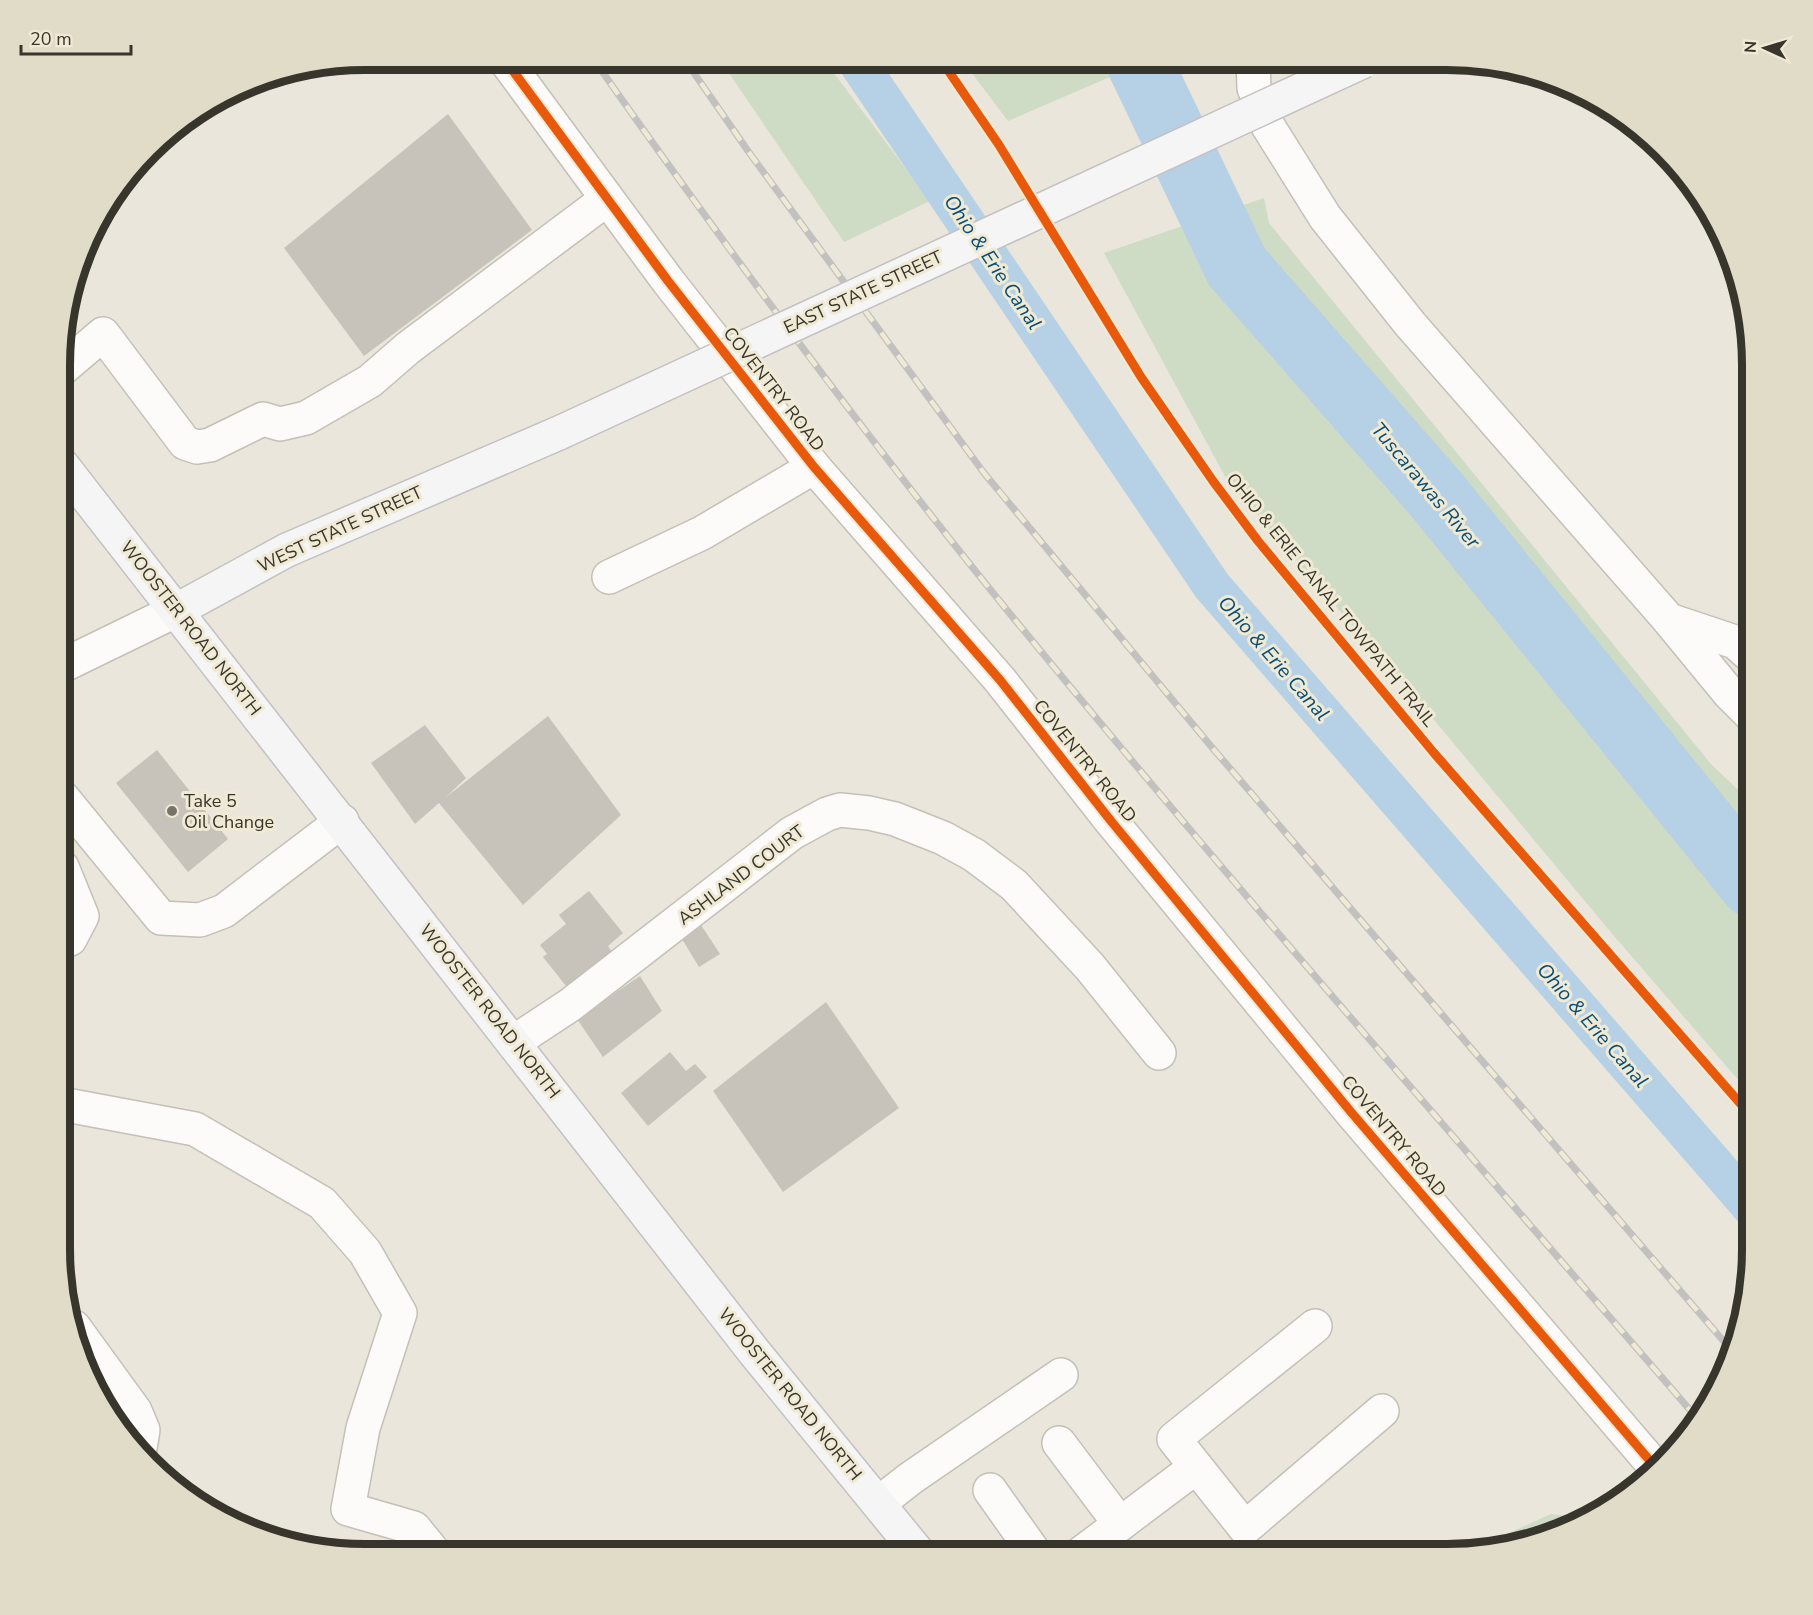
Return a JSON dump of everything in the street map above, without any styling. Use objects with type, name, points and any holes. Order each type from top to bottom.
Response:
[{"type":"main road","name":"EAST STATE STREET","points":[[559,433],[1342,71]]},
{"type":"main road","name":"WEST STATE STREET","points":[[177,610],[286,550],[559,433]]},
{"type":"main road","name":"WOOSTER ROAD NORTH","points":[[70,475],[755,1353],[911,1544]]},
{"type":"street","name":"COVENTRY ROAD","points":[[513,71],[668,281],[814,467],[1000,681],[1343,1103],[1651,1462]]},
{"type":"street","points":[[1253,71],[1254,88],[1268,126],[1325,217],[1403,315],[1670,620],[1742,706]]},
{"type":"street","points":[[70,362],[103,334],[185,442],[196,447],[210,445],[263,419],[280,424],[306,418],[370,381],[408,348],[608,199]]},
{"type":"street","points":[[609,577],[702,533],[814,467]]},
{"type":"street","name":"WEST STATE STREET","points":[[70,662],[177,610]]},
{"type":"street","points":[[1670,620],[1735,642],[1742,648]]},
{"type":"street","points":[[70,807],[161,918],[200,920],[224,911],[342,821]]},
{"type":"street","name":"ASHLAND COURT","points":[[514,1042],[570,1005],[792,833],[827,814],[840,810],[870,813],[895,819],[943,838],[974,855],[1014,885],[1090,967],[1159,1053]]},
{"type":"street","points":[[70,887],[82,916],[70,939]]},
{"type":"street","points":[[70,1106],[195,1129],[322,1203],[365,1252],[400,1313],[363,1428],[348,1509],[414,1528],[427,1544]]},
{"type":"street","points":[[1314,1326],[1174,1439],[1245,1528],[1382,1411]]},
{"type":"street","points":[[86,1343],[135,1411],[141,1440]]},
{"type":"street","points":[[879,1503],[911,1478],[1060,1375]]},
{"type":"street","points":[[1059,1443],[1120,1524]]},
{"type":"street","points":[[1094,1544],[1197,1467]]},
{"type":"street","points":[[990,1490],[1028,1544]]},
{"type":"green space","points":[[727,71],[832,71],[930,201],[844,242]]},
{"type":"green space","points":[[970,71],[1124,71],[1008,121]]},
{"type":"green space","points":[[1264,198],[1269,223],[1711,764],[1742,794],[1742,1084],[1609,930],[1440,727],[1227,480],[1104,253]]},
{"type":"green space","points":[[1551,1514],[1572,1517],[1542,1529],[1491,1541]]},
{"type":"building","points":[[448,114],[532,230],[364,356],[284,248]]},
{"type":"building","points":[[548,716],[621,815],[523,905],[439,803],[415,824],[371,763],[425,725],[466,778],[445,798]]},
{"type":"building","name":"Take 5 Oil Change","points":[[157,750],[228,839],[188,872],[116,783]]},
{"type":"building","points":[[589,891],[623,933],[608,946],[614,955],[570,991],[543,957],[547,954],[540,945],[566,924],[559,915]]},
{"type":"building","points":[[701,925],[720,954],[699,967],[682,939]]},
{"type":"building","points":[[640,976],[662,1011],[603,1057],[577,1019]]},
{"type":"building","points":[[826,1002],[899,1108],[783,1192],[713,1091]]},
{"type":"building","points":[[670,1052],[686,1071],[695,1064],[707,1077],[648,1126],[621,1093]]},
{"type":"waterway","name":"Ohio & Erie Canal","points":[[863,71],[1212,586],[1742,1196]]},
{"type":"waterway","name":"Tuscarawas River","points":[[1143,71],[1237,267],[1435,493],[1742,871]]},
{"type":"railway","points":[[602,71],[798,341],[1011,615],[1265,918],[1693,1413]]},
{"type":"railway","points":[[693,71],[748,151],[984,473],[1215,751],[1727,1345]]},
{"type":"cycle path","points":[[513,71],[668,281],[814,467],[1000,680],[1111,821],[1351,1112],[1651,1462]]},
{"type":"cycle path","name":"OHIO & ERIE CANAL TOWPATH TRAIL","points":[[949,71],[999,145],[1141,377],[1258,541],[1434,753],[1742,1105]]},
{"type":"place","name":"Take 5 Oil Change","points":[[172,811]]}]
